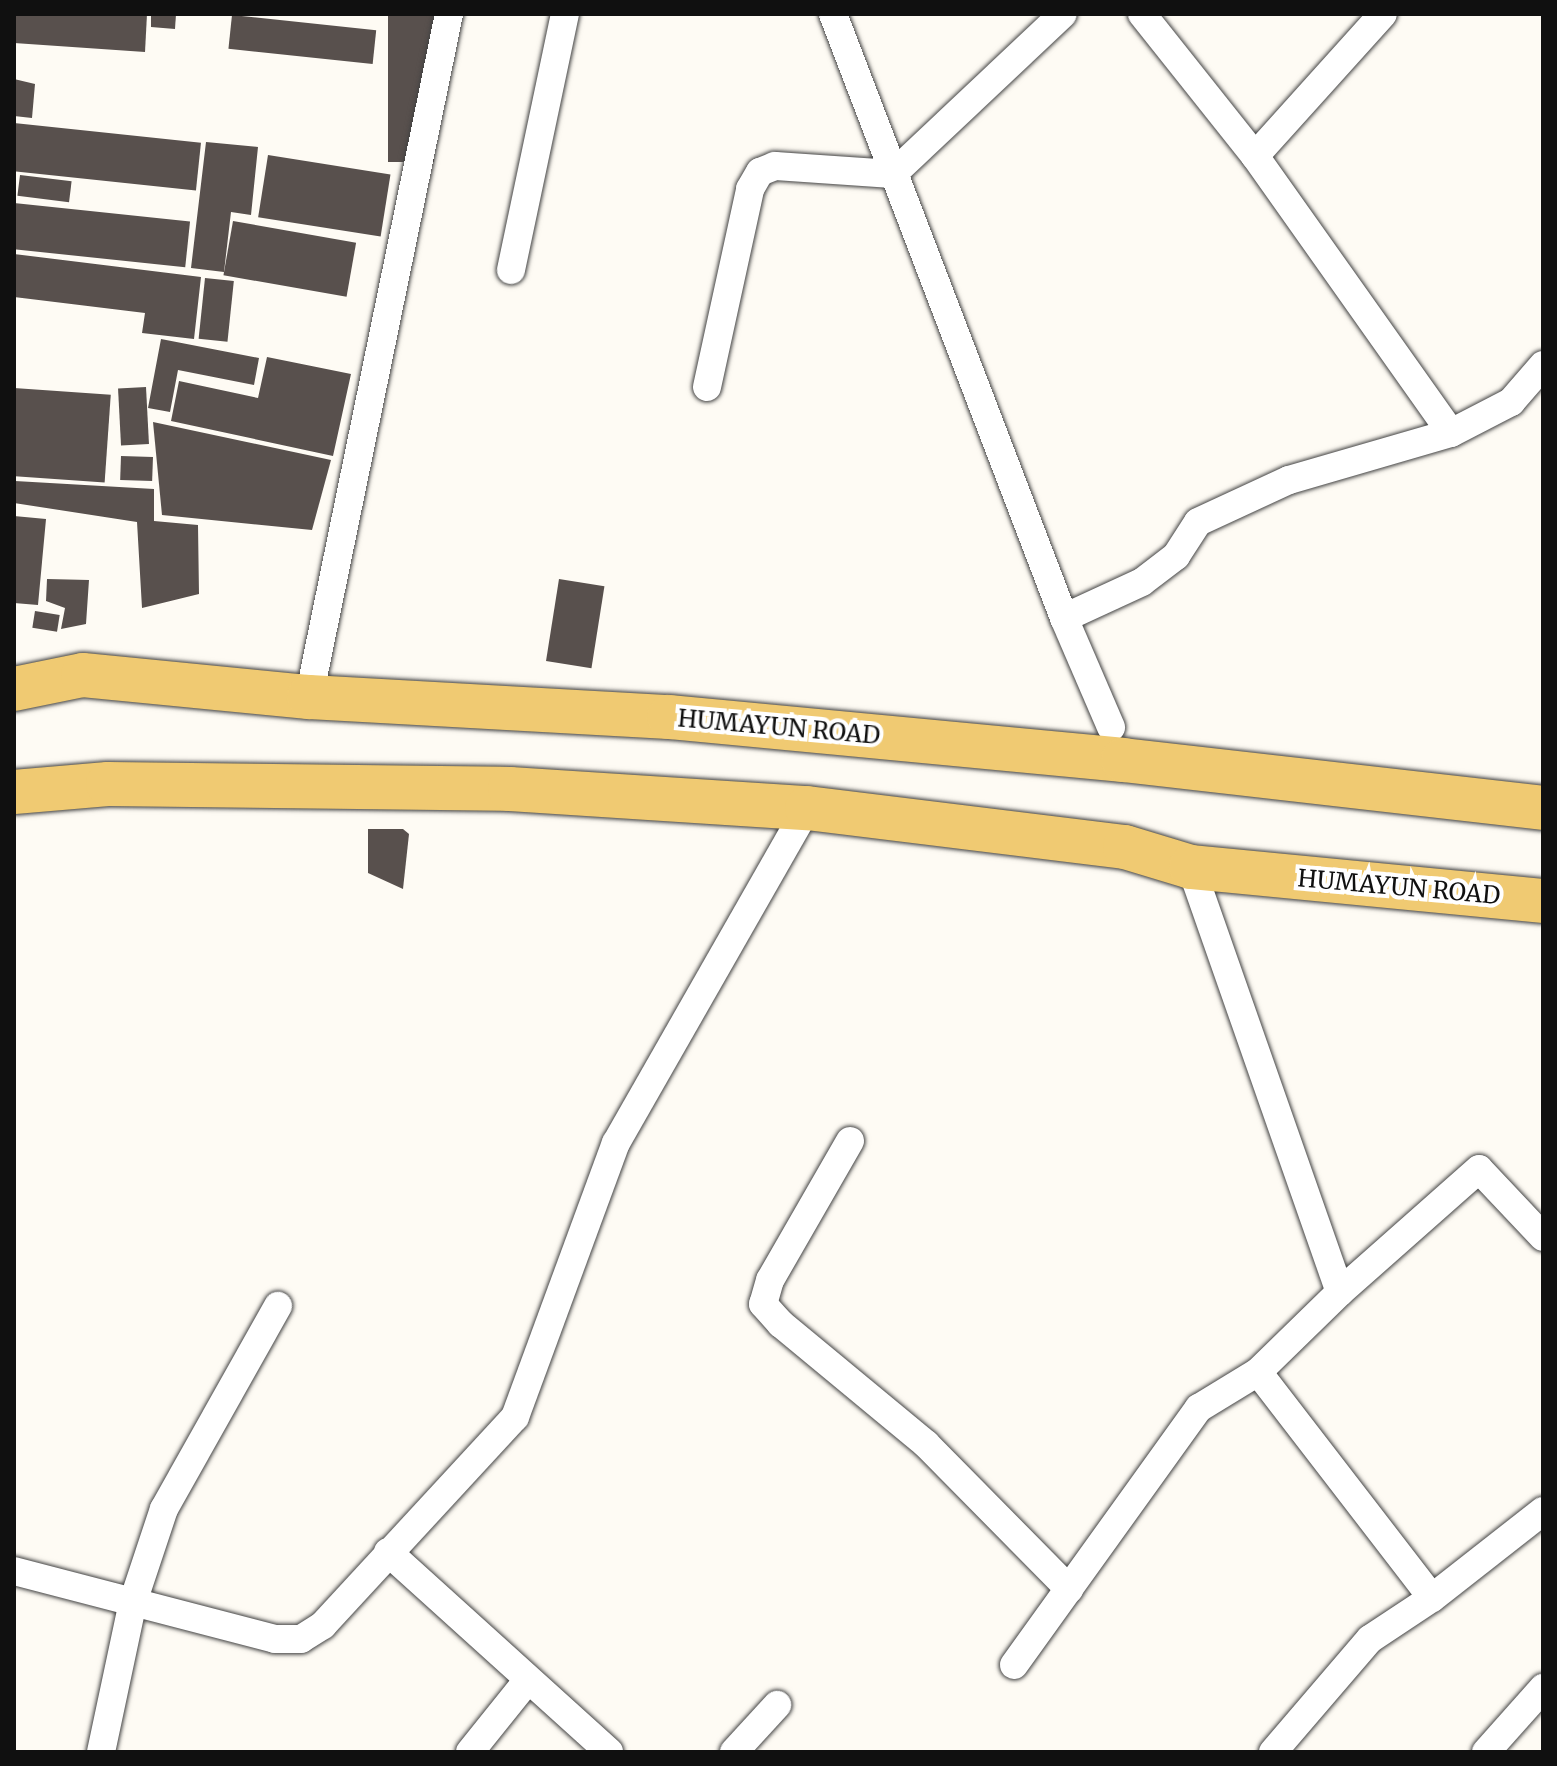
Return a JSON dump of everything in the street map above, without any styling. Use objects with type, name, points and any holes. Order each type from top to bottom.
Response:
[{"type":"main road","name":"HUMAYUN ROAD","points":[[14,689],[83,675],[309,697],[685,718],[1123,760],[1543,808]]},
{"type":"main road","name":"HUMAYUN ROAD","points":[[14,792],[108,784],[510,789],[807,808],[1125,847],[1191,867],[1543,901]]},
{"type":"street","points":[[309,697],[449,14]]},
{"type":"street","points":[[511,270],[565,14]]},
{"type":"street","points":[[833,14],[1064,618],[1111,727]]},
{"type":"street","points":[[707,387],[750,189],[760,172],[775,166],[893,174],[1063,14]]},
{"type":"street","points":[[1142,14],[1255,156],[1451,433]]},
{"type":"street","points":[[1255,156],[1383,14]]},
{"type":"street","points":[[1064,618],[1142,582],[1176,556],[1198,522],[1289,480],[1451,433],[1511,402],[1543,365]]},
{"type":"street","points":[[14,1571],[275,1639],[301,1639],[323,1625],[515,1417],[616,1143],[807,808]]},
{"type":"street","points":[[1191,867],[1340,1292]]},
{"type":"street","points":[[850,1141],[770,1280],[763,1304],[781,1324],[926,1444],[1069,1589]]},
{"type":"street","points":[[1014,1665],[1199,1408],[1258,1372],[1340,1292],[1479,1169],[1543,1237]]},
{"type":"street","points":[[101,1752],[133,1602],[164,1509],[278,1306]]},
{"type":"street","points":[[1258,1372],[1432,1598]]},
{"type":"street","points":[[1273,1752],[1370,1639],[1432,1598],[1543,1511]]},
{"type":"street","points":[[388,1552],[609,1752]]},
{"type":"street","points":[[470,1752],[527,1681]]},
{"type":"street","points":[[1486,1752],[1543,1688]]},
{"type":"street","points":[[734,1752],[777,1705]]},
{"type":"building","points":[[14,14],[147,14],[145,52],[14,43]]},
{"type":"building","points":[[151,14],[176,14],[175,29],[151,27]]},
{"type":"building","points":[[388,14],[434,14],[434,162],[388,162]]},
{"type":"building","points":[[232,15],[376,30],[373,64],[228,49]]},
{"type":"building","points":[[14,79],[35,84],[32,118],[14,116]]},
{"type":"building","points":[[14,123],[201,143],[196,190],[14,171]]},
{"type":"building","points":[[206,142],[258,147],[251,215],[231,212],[224,272],[191,268]]},
{"type":"building","points":[[268,155],[390,174],[381,237],[258,217]]},
{"type":"building","points":[[20,175],[72,181],[69,202],[17,196]]},
{"type":"building","points":[[14,203],[190,222],[185,267],[14,249]]},
{"type":"building","points":[[233,221],[356,243],[347,297],[223,275]]},
{"type":"building","points":[[14,254],[201,277],[194,339],[142,333],[145,313],[14,297]]},
{"type":"building","points":[[205,278],[234,281],[227,342],[199,339]]},
{"type":"building","points":[[161,339],[259,358],[254,385],[178,370],[170,412],[148,408]]},
{"type":"building","points":[[267,357],[351,374],[333,456],[171,421],[179,381],[258,398]]},
{"type":"building","points":[[146,387],[149,444],[121,445],[118,388]]},
{"type":"building","points":[[14,388],[111,395],[105,483],[14,476]]},
{"type":"building","points":[[153,422],[331,460],[312,530],[162,515]]},
{"type":"building","points":[[121,456],[153,457],[152,481],[120,480]]},
{"type":"building","points":[[15,481],[154,489],[154,521],[198,525],[199,594],[142,608],[137,522],[14,503]]},
{"type":"building","points":[[14,516],[46,519],[38,605],[14,603]]},
{"type":"building","points":[[47,579],[89,580],[86,624],[61,629],[65,608],[46,601]]},
{"type":"building","points":[[559,579],[604,586],[591,668],[546,661]]},
{"type":"building","points":[[35,611],[60,615],[57,632],[32,628]]},
{"type":"building","points":[[368,829],[403,829],[409,834],[403,889],[368,873]]}]
